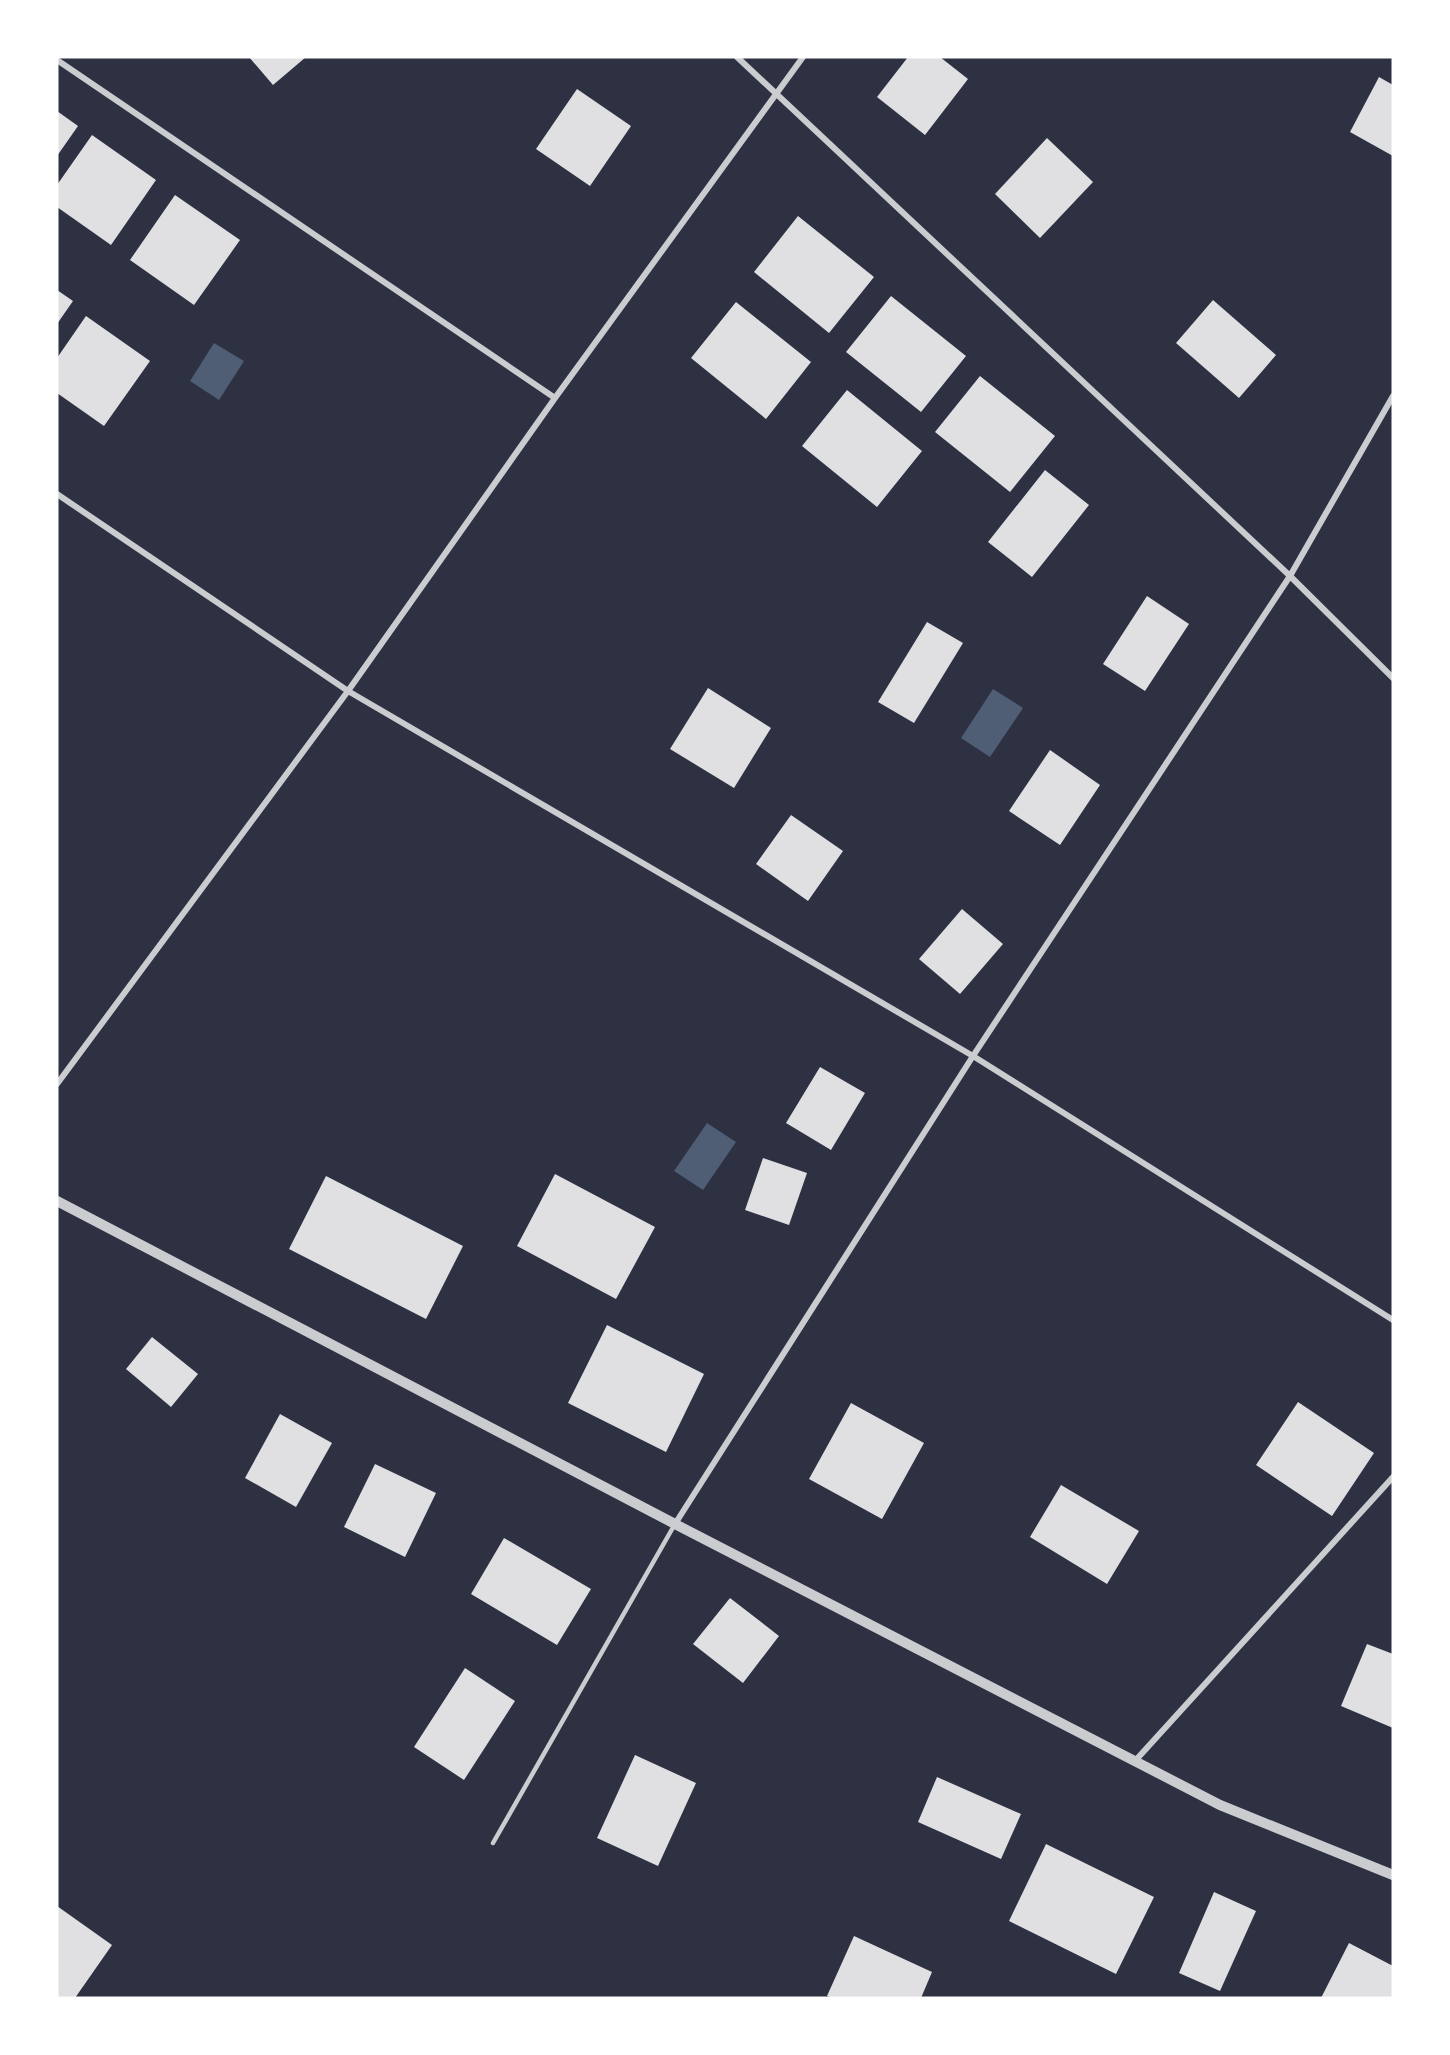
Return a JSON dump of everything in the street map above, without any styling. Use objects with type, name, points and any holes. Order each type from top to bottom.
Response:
[{"type":"street","points":[[737,57],[1290,576],[1393,678]]},
{"type":"street","points":[[57,1084],[348,691],[555,398],[803,57]]},
{"type":"street","points":[[57,60],[555,398]]},
{"type":"street","points":[[675,1524],[973,1056],[1290,576],[1393,396]]},
{"type":"street","points":[[57,494],[348,691],[973,1056],[1393,1320]]},
{"type":"street","points":[[57,1201],[675,1524],[1220,1805],[1393,1875]]},
{"type":"street","points":[[1135,1761],[1393,1477]]},
{"type":"lane","points":[[493,1843],[675,1524]]},
{"type":"water","points":[[214,343],[244,361],[219,400],[190,381]]},
{"type":"water","points":[[993,689],[1023,708],[990,757],[961,738]]},
{"type":"water","points":[[707,1123],[736,1142],[703,1190],[674,1171]]},
{"type":"building","points":[[249,57],[306,57],[273,85]]},
{"type":"building","points":[[908,57],[940,57],[968,79],[925,135],[877,97]]},
{"type":"building","points":[[1379,77],[1393,85],[1393,156],[1350,132]]},
{"type":"building","points":[[577,89],[631,126],[590,186],[536,149]]},
{"type":"building","points":[[57,111],[78,126],[57,156]]},
{"type":"building","points":[[92,135],[156,180],[111,245],[57,207],[57,185]]},
{"type":"building","points":[[1047,138],[1093,182],[1040,238],[995,194]]},
{"type":"building","points":[[175,195],[240,240],[194,305],[130,260]]},
{"type":"building","points":[[798,216],[874,277],[829,333],[754,272]]},
{"type":"building","points":[[57,290],[73,301],[57,324]]},
{"type":"building","points":[[891,296],[966,356],[921,412],[846,352]]},
{"type":"building","points":[[1213,300],[1276,355],[1239,398],[1176,343]]},
{"type":"building","points":[[736,302],[811,362],[766,419],[691,358]]},
{"type":"building","points":[[86,316],[150,361],[104,426],[57,393],[57,358]]},
{"type":"building","points":[[980,376],[1055,436],[1010,492],[935,432]]},
{"type":"building","points":[[847,390],[922,451],[877,507],[802,446]]},
{"type":"building","points":[[1045,470],[1089,505],[1032,577],[988,542]]},
{"type":"building","points":[[1147,596],[1189,624],[1145,691],[1103,664]]},
{"type":"building","points":[[927,622],[963,643],[914,723],[878,702]]},
{"type":"building","points":[[708,688],[771,728],[734,788],[670,749]]},
{"type":"building","points":[[1050,750],[1100,785],[1060,845],[1009,811]]},
{"type":"building","points":[[791,815],[843,851],[808,901],[756,864]]},
{"type":"building","points":[[962,909],[1003,944],[960,994],[919,959]]},
{"type":"building","points":[[820,1067],[865,1093],[831,1150],[786,1123]]},
{"type":"building","points":[[763,1158],[807,1173],[789,1225],[745,1210]]},
{"type":"building","points":[[555,1174],[655,1227],[616,1299],[517,1246]]},
{"type":"building","points":[[326,1176],[463,1246],[426,1319],[289,1249]]},
{"type":"building","points":[[607,1325],[704,1374],[666,1452],[568,1403]]},
{"type":"building","points":[[152,1337],[198,1374],[171,1407],[126,1369]]},
{"type":"building","points":[[1298,1402],[1374,1453],[1332,1516],[1256,1465]]},
{"type":"building","points":[[851,1403],[924,1443],[882,1519],[809,1479]]},
{"type":"building","points":[[280,1414],[332,1443],[296,1507],[245,1478]]},
{"type":"building","points":[[375,1464],[436,1493],[405,1557],[344,1527]]},
{"type":"building","points":[[1061,1485],[1139,1531],[1107,1584],[1030,1537]]},
{"type":"building","points":[[504,1538],[591,1589],[557,1645],[471,1594]]},
{"type":"building","points":[[730,1598],[779,1636],[743,1683],[693,1644]]},
{"type":"building","points":[[1367,1644],[1393,1654],[1393,1728],[1341,1706]]},
{"type":"building","points":[[465,1668],[515,1701],[464,1780],[414,1747]]},
{"type":"building","points":[[635,1755],[696,1783],[658,1866],[597,1838]]},
{"type":"building","points":[[937,1777],[1021,1814],[1001,1859],[918,1822]]},
{"type":"building","points":[[1046,1844],[1154,1897],[1116,1974],[1009,1921]]},
{"type":"building","points":[[1214,1892],[1256,1911],[1220,1991],[1179,1973]]},
{"type":"building","points":[[57,1906],[112,1945],[75,1998],[57,1998]]},
{"type":"building","points":[[854,1936],[932,1972],[921,1998],[833,1998],[827,1996]]},
{"type":"building","points":[[1349,1943],[1393,1966],[1393,1998],[1321,1998]]}]
